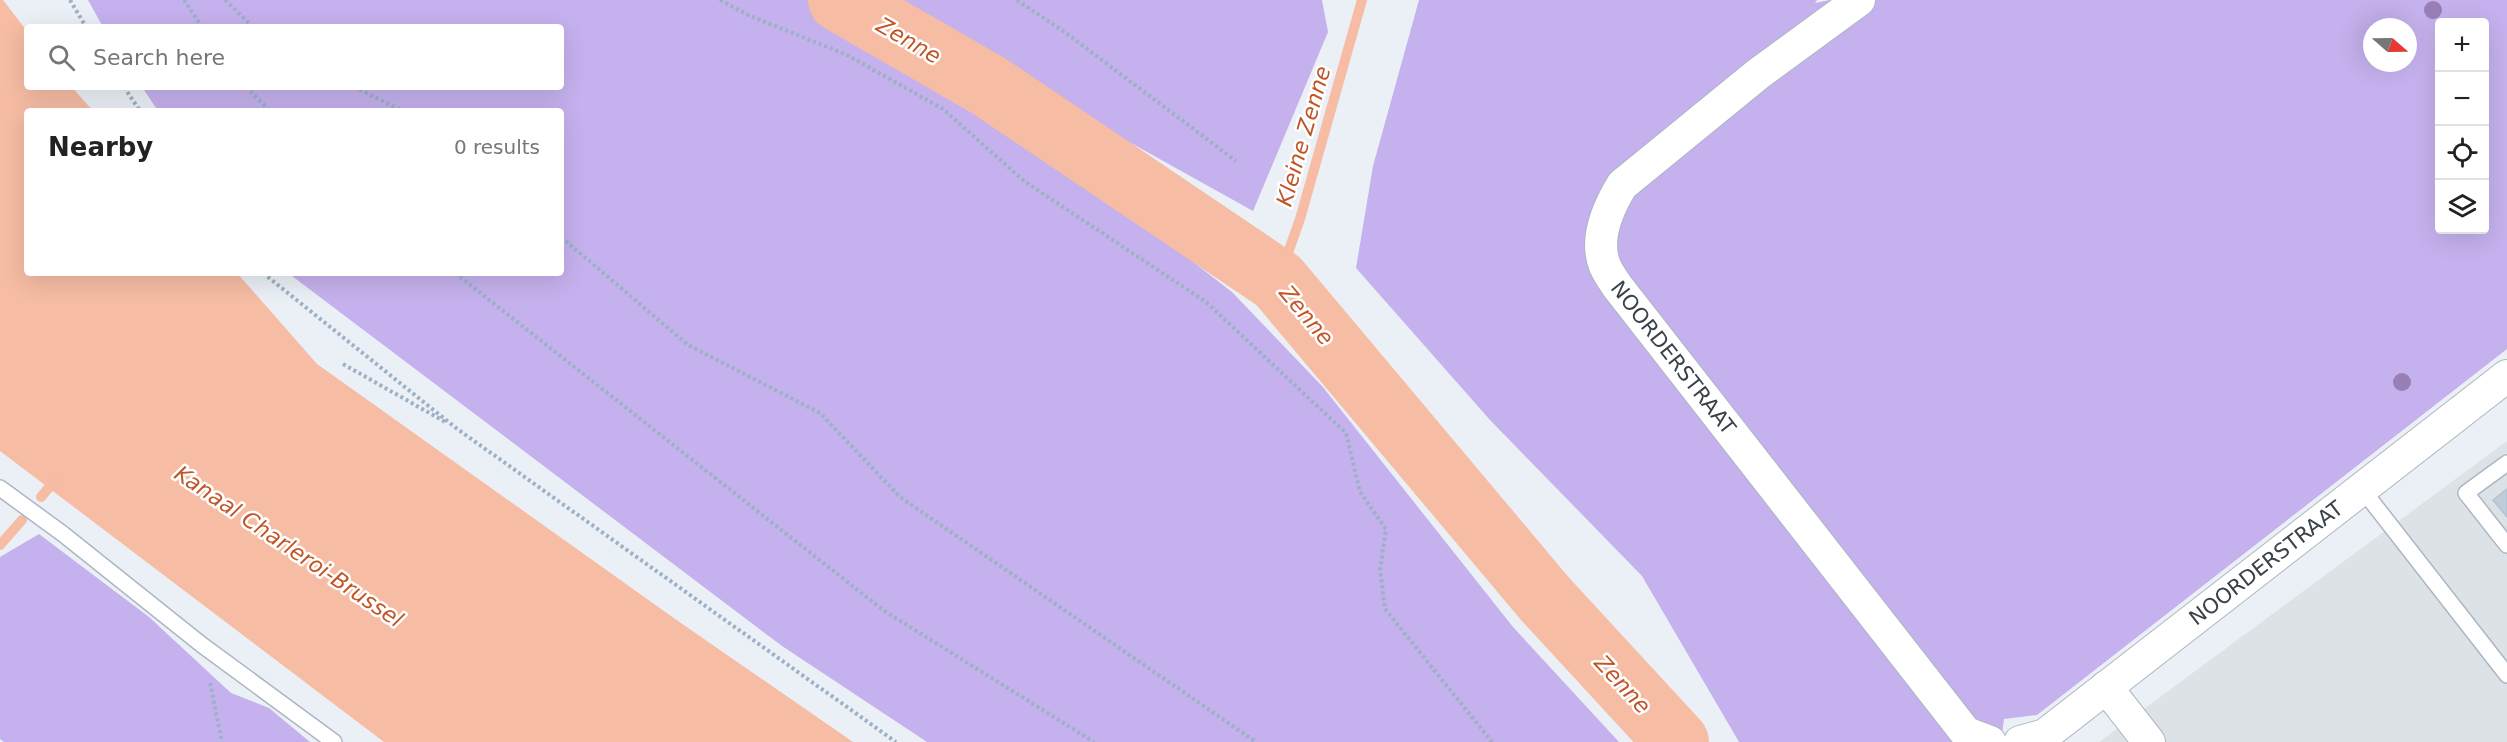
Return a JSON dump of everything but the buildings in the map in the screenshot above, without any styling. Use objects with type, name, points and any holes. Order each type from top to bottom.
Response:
[{"type":"street","name":"NOORDERSTRAAT","points":[[1859,0],[1758,74],[1622,185],[1611,202],[1601,247],[1605,266],[1617,286],[1966,732],[1990,742]]},
{"type":"street","name":"NOORDERSTRAAT","points":[[2020,742],[2045,735],[2507,376]]},
{"type":"street","points":[[2106,687],[2149,742]]},
{"type":"lane","points":[[2507,463],[2466,494],[2507,545]]},
{"type":"lane","points":[[0,488],[55,528],[202,645],[334,742]]},
{"type":"lane","points":[[2362,489],[2507,675]]},
{"type":"path","points":[[70,0],[84,24]]},
{"type":"path","points":[[184,0],[200,24]]},
{"type":"path","points":[[225,0],[251,24]]},
{"type":"path","points":[[720,0],[748,15],[847,55],[943,109],[1024,181],[1206,302],[1346,433],[1360,492],[1386,529],[1380,569],[1385,609],[1492,742]]},
{"type":"path","points":[[1017,0],[1066,33],[1236,161]]},
{"type":"path","points":[[126,90],[138,108]]},
{"type":"path","points":[[249,90],[267,108]]},
{"type":"path","points":[[360,90],[397,108]]},
{"type":"path","points":[[564,240],[688,345],[820,413],[900,497],[1256,742]]},
{"type":"path","points":[[267,276],[456,428],[896,742]]},
{"type":"path","points":[[459,276],[883,610],[1094,742]]},
{"type":"path","points":[[343,364],[456,428]]},
{"type":"path","points":[[202,645],[222,742]]},
{"type":"shaded area","points":[[88,0],[809,0],[1065,163],[1232,292],[1322,386],[1513,627],[1619,742],[927,742],[782,646],[292,276],[564,276],[564,108],[156,108],[144,90],[564,90],[564,24],[101,24]]},
{"type":"shaded area","points":[[874,0],[1322,0],[1328,32],[1253,211]]},
{"type":"shaded area","points":[[1419,0],[1817,0],[1815,3],[1830,0],[2507,0],[2507,349],[2037,715],[2004,719],[2001,742],[1739,742],[1642,576],[1490,420],[1356,268],[1373,166]]},
{"type":"shaded area","points":[[2507,441],[2507,742],[2099,742],[2175,686]]},
{"type":"shaded area","points":[[39,534],[149,617],[231,693],[269,708],[310,742],[4,742],[0,739],[0,557]]},
{"type":"water","name":"Kanaal Charleroi-Brussel","points":[[0,0],[3,0],[24,27],[24,90],[75,90],[90,108],[24,108],[24,276],[240,276],[317,364],[678,621],[853,742],[384,742],[0,451]]},
{"type":"waterway","name":"Zenne","points":[[840,0],[989,86],[1278,281],[1546,600],[1677,742]]},
{"type":"waterway","name":"Kleine Zenne","points":[[1278,281],[1300,219],[1362,0]]},
{"type":"waterway","points":[[41,497],[56,479]]},
{"type":"waterway","points":[[0,545],[22,520]]}]
